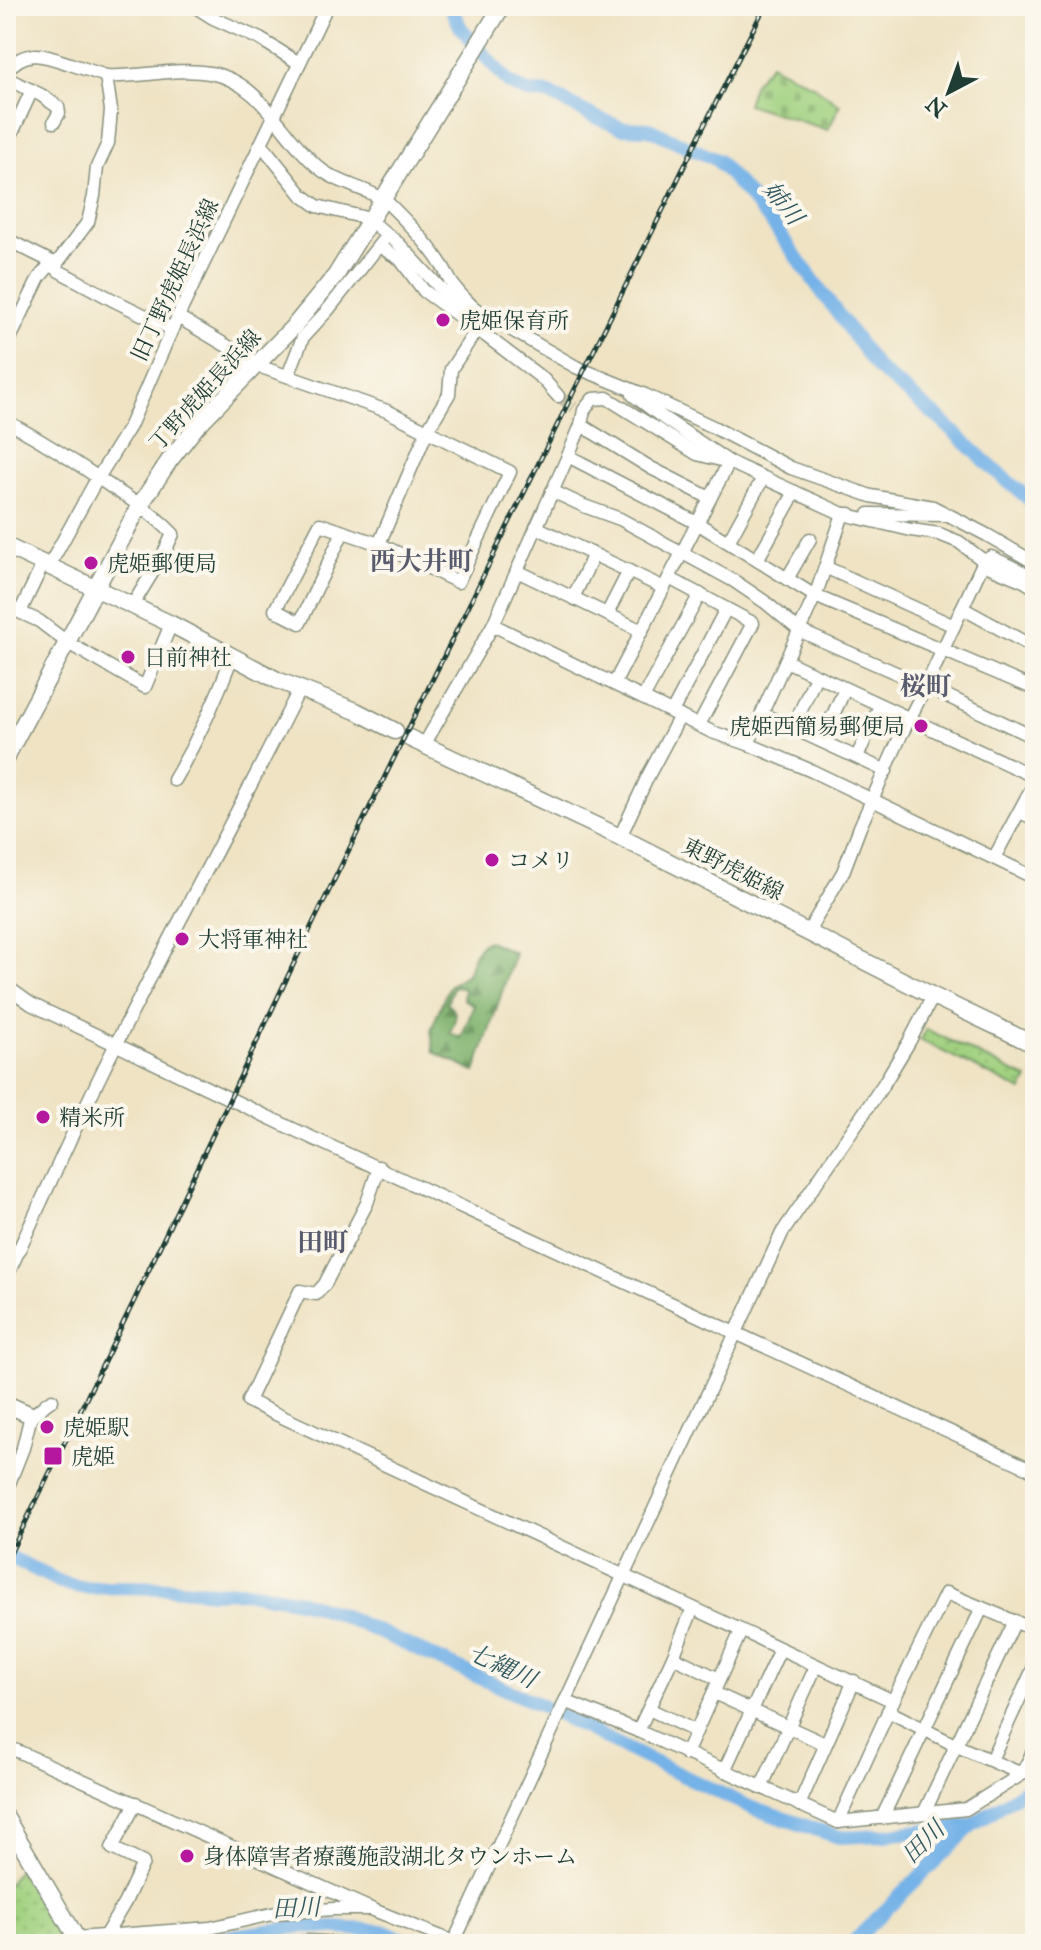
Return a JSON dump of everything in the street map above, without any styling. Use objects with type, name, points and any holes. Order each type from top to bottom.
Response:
[{"type":"main road","name":"丁野虎姫長浜線","points":[[6,757],[140,505],[169,461],[195,428],[295,325],[336,275],[502,6]]},
{"type":"main road","name":"東野虎姫線","points":[[6,546],[171,624],[277,680],[356,711],[620,837],[1035,1045]]},
{"type":"main road","points":[[6,1404],[31,1415]]},
{"type":"main road","points":[[6,1818],[79,1942]]},
{"type":"street","points":[[194,6],[260,39],[299,63]]},
{"type":"street","name":"旧丁野虎姫長浜線","points":[[20,612],[130,426],[175,323],[327,6]]},
{"type":"street","points":[[6,71],[22,57],[35,54],[106,76],[209,72],[229,79],[247,89],[322,171],[342,183],[386,197],[441,263],[445,284],[480,324],[451,369],[449,394],[427,431],[379,544]]},
{"type":"street","points":[[6,347],[39,278],[88,222],[97,167],[108,143],[111,110],[106,76]]},
{"type":"street","points":[[6,78],[58,107],[59,113],[54,122]]},
{"type":"street","points":[[12,133],[32,90]]},
{"type":"street","points":[[262,145],[302,195],[317,206],[362,217]]},
{"type":"street","points":[[288,376],[303,337],[379,246],[383,231],[474,308],[576,367],[713,427],[791,468],[871,496],[933,507],[1035,563]]},
{"type":"street","points":[[6,239],[111,299],[175,323],[257,364],[387,411],[510,472],[458,582],[379,544],[320,524],[275,610],[300,623],[343,532]]},
{"type":"street","points":[[379,246],[400,259],[424,291],[543,379],[558,396]]},
{"type":"street","points":[[618,383],[729,462],[843,514],[939,534],[959,542],[983,562],[1035,588]]},
{"type":"street","points":[[409,738],[493,625],[581,425],[579,408],[593,399],[607,398],[697,454],[729,462]]},
{"type":"street","points":[[6,421],[140,505],[173,534],[132,606]]},
{"type":"street","points":[[581,425],[651,468],[710,498]]},
{"type":"street","points":[[568,456],[697,523],[815,596],[1035,689]]},
{"type":"street","points":[[614,684],[729,462]]},
{"type":"street","points":[[728,542],[763,478]]},
{"type":"street","points":[[552,491],[620,519],[734,581],[800,631],[1035,738]]},
{"type":"street","points":[[757,560],[795,492]]},
{"type":"street","points":[[843,514],[949,515]]},
{"type":"street","points":[[748,744],[815,596],[843,514]]},
{"type":"street","points":[[536,527],[629,571],[700,594],[753,623],[699,725]]},
{"type":"street","points":[[787,579],[810,539]]},
{"type":"street","points":[[573,598],[594,554]]},
{"type":"street","points":[[808,932],[843,872],[872,801],[983,562],[991,557],[1035,578]]},
{"type":"street","points":[[825,567],[954,626]]},
{"type":"street","points":[[517,571],[642,631]]},
{"type":"street","points":[[607,614],[629,571]]},
{"type":"street","points":[[643,698],[700,594]]},
{"type":"street","points":[[6,606],[39,621],[68,643],[145,687],[171,624]]},
{"type":"street","points":[[962,608],[1035,648]]},
{"type":"street","points":[[620,837],[726,609]]},
{"type":"street","points":[[493,625],[699,725],[812,771],[1035,878]]},
{"type":"street","points":[[174,780],[197,738],[232,657]]},
{"type":"street","points":[[786,661],[1035,779],[994,858]]},
{"type":"street","points":[[793,728],[816,676]]},
{"type":"street","points":[[6,1278],[116,1045],[300,688]]},
{"type":"street","points":[[821,741],[845,689]]},
{"type":"street","points":[[857,757],[880,706]]},
{"type":"street","points":[[762,714],[886,771]]},
{"type":"street","points":[[1020,812],[1035,819]]},
{"type":"street","points":[[6,986],[31,1004],[295,1130],[1035,1471]]},
{"type":"street","points":[[6,1746],[371,1909],[455,1943],[782,1233],[883,1085],[933,996]]},
{"type":"street","points":[[379,1167],[367,1203],[325,1284],[316,1294],[300,1291],[248,1401],[854,1681],[924,1730],[1022,1774]]},
{"type":"street","points":[[6,1491],[23,1448],[31,1415],[52,1400]]},
{"type":"street","points":[[838,1822],[946,1593],[1035,1630]]},
{"type":"street","points":[[638,1731],[693,1608]]},
{"type":"street","points":[[882,1818],[982,1608]]},
{"type":"street","points":[[924,1813],[1015,1621]]},
{"type":"street","points":[[686,1754],[741,1631]]},
{"type":"street","points":[[724,1771],[780,1649]]},
{"type":"street","points":[[673,1657],[719,1679]]},
{"type":"street","points":[[991,1760],[1035,1665]]},
{"type":"street","points":[[761,1788],[816,1666]]},
{"type":"street","points":[[799,1805],[854,1681]]},
{"type":"street","points":[[714,1693],[825,1744]]},
{"type":"street","points":[[564,1702],[638,1731],[838,1822],[966,1809],[1035,1766]]},
{"type":"street","points":[[649,1709],[695,1731]]},
{"type":"street","points":[[1022,1774],[1035,1747]]},
{"type":"street","points":[[105,1936],[143,1863],[112,1848],[136,1803]]},
{"type":"street","points":[[79,1942],[105,1936],[210,1928],[276,1913],[371,1909]]},
{"type":"street","points":[[284,1944],[309,1941],[351,1944]]},
{"type":"green space","points":[[770,64],[814,86],[840,105],[828,130],[747,104],[754,83]]},
{"type":"green space","points":[[485,941],[515,953],[475,1072],[434,1052],[431,1030],[449,986],[467,974],[476,950]],"holes":[[[453,987],[464,989],[463,999],[474,1005],[461,1038],[450,1033],[455,1014],[447,1003]]]},
{"type":"green space","points":[[926,1029],[1028,1079],[1022,1091],[920,1040]]},
{"type":"green space","points":[[26,1859],[69,1944],[6,1944],[6,1886]]},
{"type":"waterway","name":"姉川","points":[[450,6],[461,28],[509,83],[527,92],[550,94],[622,128],[649,129],[717,160],[769,219],[877,368],[940,419],[1035,504]]},
{"type":"waterway","name":"七縄川","points":[[6,1555],[62,1583],[85,1588],[243,1591],[300,1601],[334,1612],[536,1703],[752,1808],[839,1837],[972,1825]]},
{"type":"waterway","name":"田川","points":[[851,1944],[972,1825],[1035,1783]]},
{"type":"waterway","name":"田川","points":[[177,1944],[303,1926],[383,1931],[415,1944]]},
{"type":"tunnel","points":[[558,396],[574,407]]},
{"type":"railway","points":[[6,1562],[314,921],[765,6]]},
{"type":"place","name":"虎姫保育所","points":[[443,320]]},
{"type":"place","name":"虎姫郵便局","points":[[91,563]]},
{"type":"place","name":"日前神社","points":[[128,657]]},
{"type":"place","name":"虎姫西簡易郵便局","points":[[921,726]]},
{"type":"place","name":"コメリ","points":[[492,860]]},
{"type":"place","name":"大将軍神社","points":[[182,939]]},
{"type":"place","name":"精米所","points":[[43,1117]]},
{"type":"place","name":"虎姫駅","points":[[47,1427]]},
{"type":"place","name":"虎姫","points":[[53,1456]]},
{"type":"place","name":"身体障害者療護施設湖北タウンホーム","points":[[187,1856]]},
{"type":"district","name":"西大井町","points":[[422,561]]},
{"type":"district","name":"桜町","points":[[926,686]]},
{"type":"district","name":"田町","points":[[323,1242]]}]
